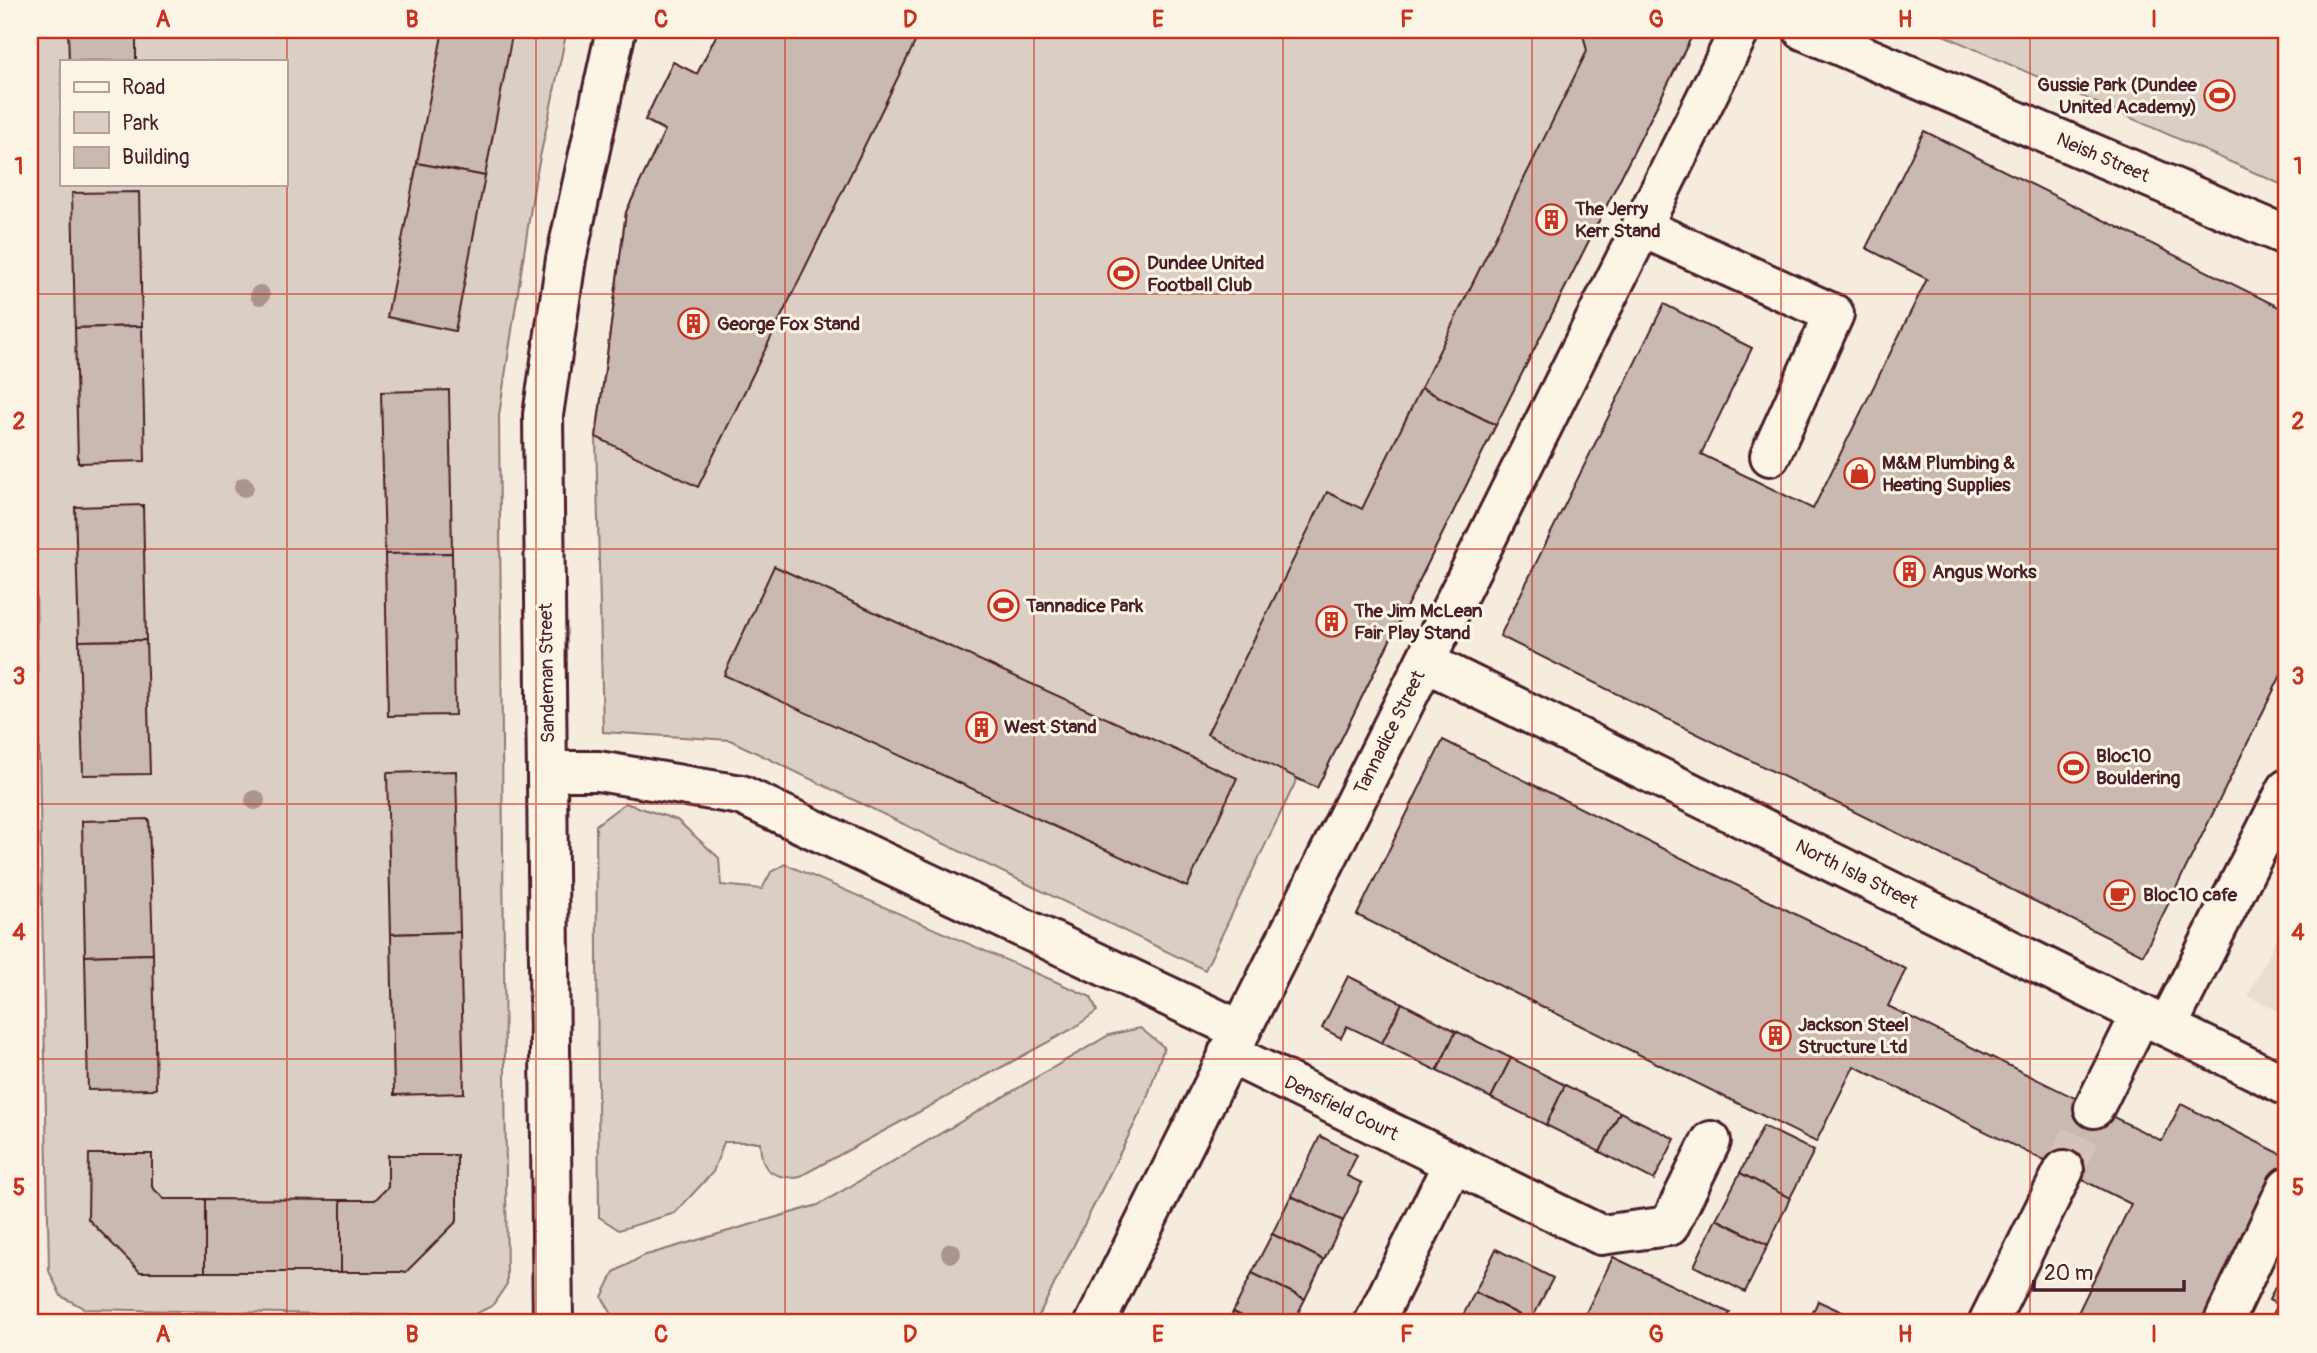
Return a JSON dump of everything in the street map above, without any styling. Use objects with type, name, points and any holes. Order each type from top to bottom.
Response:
[{"type":"street","name":"Sandeman Street","points":[[553,1323],[543,415],[566,259],[616,30]]},
{"type":"street","name":"Tannadice Street","points":[[1095,1323],[1740,30]]},
{"type":"street","name":"Neish Street","points":[[1803,30],[2287,236]]},
{"type":"street","points":[[1641,228],[1834,314],[1770,456]]},
{"type":"street","name":"North Isla Street","points":[[1425,662],[2287,1086]]},
{"type":"street","name":"Densfield Court","points":[[548,771],[598,771],[741,795],[1234,1042],[1453,1163],[1601,1235],[1670,1226],[1711,1141]]},
{"type":"street","points":[[2094,1108],[2154,1021],[2287,789]]},
{"type":"street","points":[[1374,1323],[1453,1163]]},
{"type":"street","points":[[1988,1323],[2064,1170]]},
{"type":"street","points":[[2223,1323],[2287,1187]]},
{"type":"shaded area","points":[[2287,917],[2287,1015],[2248,996]]},
{"type":"green space","points":[[30,30],[567,30],[535,181],[499,415],[507,1284],[492,1306],[469,1317],[85,1309],[61,1296],[49,1271],[30,282]]},
{"type":"green space","name":"Tannadice Park","points":[[719,30],[1695,30],[1317,788],[1297,779],[1205,970],[730,740],[603,732],[596,437],[626,212],[665,131],[645,120],[673,62],[697,74]]},
{"type":"green space","name":"Gussie Park (Dundee United Academy)","points":[[2287,30],[2287,187],[1934,31]]},
{"type":"green space","points":[[625,803],[677,820],[719,858],[721,885],[762,889],[771,872],[785,864],[1091,997],[1097,1011],[1074,1028],[797,1178],[780,1176],[768,1170],[762,1159],[760,1142],[724,1142],[713,1172],[675,1213],[619,1230],[599,1217],[596,825]]},
{"type":"green space","points":[[1140,1028],[1164,1047],[1146,1101],[1035,1323],[617,1323],[602,1297],[614,1272],[643,1256],[818,1205],[1109,1035]]},
{"type":"building","points":[[68,30],[136,30],[136,60],[69,60]]},
{"type":"building","points":[[443,30],[513,30],[485,176],[417,163]]},
{"type":"building","name":"George Fox Stand","points":[[719,30],[921,30],[698,487],[596,437],[626,212],[665,130],[645,120],[673,62],[697,74]]},
{"type":"building","name":"The Jerry Kerr Stand","points":[[1582,30],[1695,30],[1496,425],[1421,388],[1587,51]]},
{"type":"building","name":"Angus Works","points":[[1924,131],[2287,311],[2287,663],[2143,955],[1500,636],[1664,304],[1752,348],[1701,454],[1813,509],[1927,279],[1866,248]]},
{"type":"building","points":[[417,163],[485,176],[455,331],[387,317]]},
{"type":"building","points":[[139,192],[142,326],[75,328],[72,193]]},
{"type":"building","points":[[142,326],[145,461],[78,463],[75,328]]},
{"type":"building","name":"The Jim McLean Fair Play Stand","points":[[1421,388],[1496,425],[1317,788],[1207,734],[1327,492],[1362,509]]},
{"type":"building","points":[[449,390],[452,553],[385,554],[381,392]]},
{"type":"building","points":[[143,505],[146,640],[79,641],[75,507]]},
{"type":"building","points":[[452,553],[455,715],[388,716],[385,554]]},
{"type":"building","name":"West Stand","points":[[774,566],[1237,778],[1187,887],[724,675]]},
{"type":"building","points":[[146,640],[150,774],[83,775],[79,641]]},
{"type":"building","name":"Jackson Steel Structure Ltd","points":[[1443,740],[1906,969],[1888,1006],[2162,1141],[2181,1104],[2287,1157],[2205,1323],[2073,1323],[2131,1204],[1854,1066],[1816,1142],[1357,915]]},
{"type":"building","points":[[456,771],[460,932],[391,934],[387,773]]},
{"type":"building","points":[[149,819],[153,954],[85,956],[82,821]]},
{"type":"building","points":[[460,932],[464,1093],[394,1095],[391,934]]},
{"type":"building","points":[[153,954],[156,1089],[88,1090],[85,956]]},
{"type":"building","points":[[1348,976],[1402,1003],[1382,1043],[1347,1026],[1341,1038],[1322,1028]]},
{"type":"building","points":[[1402,1003],[1456,1031],[1437,1071],[1382,1043]]},
{"type":"building","points":[[1456,1031],[1511,1058],[1491,1098],[1437,1071]]},
{"type":"building","points":[[1511,1058],[1565,1085],[1546,1125],[1491,1098]]},
{"type":"building","points":[[1565,1085],[1620,1112],[1600,1152],[1546,1125]]},
{"type":"building","points":[[1620,1112],[1675,1139],[1654,1180],[1600,1152]]},
{"type":"building","points":[[1763,1126],[1814,1151],[1790,1198],[1740,1173]]},
{"type":"building","points":[[1320,1136],[1357,1155],[1347,1176],[1362,1183],[1343,1221],[1291,1196]]},
{"type":"building","points":[[89,1154],[152,1154],[152,1187],[164,1199],[205,1199],[205,1272],[140,1272],[88,1219]]},
{"type":"building","points":[[388,1155],[457,1155],[457,1221],[406,1272],[341,1272],[341,1200],[375,1200],[388,1187]]},
{"type":"building","points":[[1740,1173],[1790,1198],[1768,1245],[1716,1219]]},
{"type":"building","points":[[1291,1196],[1343,1221],[1324,1260],[1272,1234]]},
{"type":"building","points":[[205,1199],[341,1200],[341,1272],[205,1272]]},
{"type":"building","points":[[1716,1219],[1768,1245],[1745,1292],[1694,1266]]},
{"type":"building","points":[[1272,1234],[1324,1260],[1305,1299],[1252,1273]]},
{"type":"building","points":[[1496,1249],[1553,1278],[1531,1321],[1475,1292]]},
{"type":"building","points":[[1613,1257],[1730,1313],[1725,1323],[1581,1323]]},
{"type":"building","points":[[2287,1262],[2287,1323],[2268,1323],[2278,1305],[2269,1300]]},
{"type":"building","points":[[1252,1273],[1305,1299],[1293,1323],[1257,1323],[1233,1312]]},
{"type":"building","points":[[1475,1292],[1531,1321],[1530,1323],[1459,1323]]},
{"type":"building","points":[[1818,1301],[1866,1323],[1808,1323]]},
{"type":"building","points":[[1233,1312],[1257,1323],[1228,1323]]},
{"type":"tunnel","points":[[2064,1170],[2094,1108]]},
{"type":"place","name":"Gussie Park (Dundee United Academy)","points":[[2220,96]]},
{"type":"place","name":"The Jerry Kerr Stand","points":[[1552,220]]},
{"type":"place","name":"Dundee United Football Club","points":[[1124,274]]},
{"type":"place","name":"George Fox Stand","points":[[694,324]]},
{"type":"place","name":"M&M Plumbing & Heating Supplies","points":[[1859,474]]},
{"type":"place","name":"Angus Works","points":[[1909,572]]},
{"type":"place","name":"Tannadice Park","points":[[1003,606]]},
{"type":"place","name":"The Jim McLean Fair Play Stand","points":[[1331,622]]},
{"type":"place","name":"West Stand","points":[[981,727]]},
{"type":"place","name":"Bloc10 Bouldering","points":[[2073,767]]},
{"type":"place","name":"Bloc10 cafe","points":[[2120,895]]},
{"type":"place","name":"Jackson Steel Structure Ltd","points":[[1775,1036]]}]
